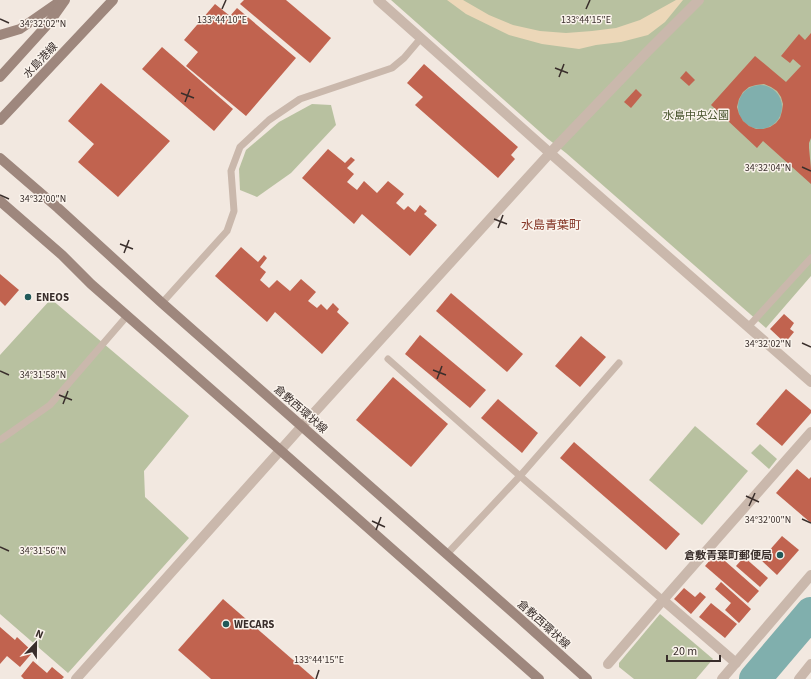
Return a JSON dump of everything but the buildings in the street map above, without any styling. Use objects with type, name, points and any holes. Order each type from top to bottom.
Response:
[{"type":"main road","points":[[0,35],[20,29],[64,0]]},
{"type":"main road","name":"水島港線","points":[[0,76],[48,24],[64,0]]},
{"type":"main road","name":"水島港線","points":[[0,120],[113,0]]},
{"type":"main road","name":"倉敷西環状線","points":[[0,158],[587,679]]},
{"type":"main road","points":[[0,201],[127,316],[539,679]]},
{"type":"street","points":[[378,0],[811,382]]},
{"type":"street","points":[[76,679],[280,450],[550,153],[699,0]]},
{"type":"street","points":[[0,28],[10,31]]},
{"type":"street","points":[[608,664],[811,432]]},
{"type":"street","points":[[722,679],[811,575]]},
{"type":"street","points":[[663,600],[736,663]]},
{"type":"street","points":[[799,679],[811,664]]},
{"type":"lane","points":[[162,303],[227,231],[234,211],[231,171],[240,147],[269,120],[300,99],[392,68],[404,58],[421,38]]},
{"type":"lane","points":[[748,327],[811,258]]},
{"type":"lane","points":[[0,440],[50,405],[127,316]]},
{"type":"lane","points":[[388,359],[663,600]]},
{"type":"lane","points":[[447,554],[520,476],[620,363]]},
{"type":"green space","name":"水島中央公園","points":[[391,0],[811,0],[811,276],[766,328],[566,153],[548,139]]},
{"type":"green space","points":[[312,104],[331,105],[336,125],[291,173],[257,197],[240,190],[239,169],[246,150],[279,122]]},
{"type":"green space","points":[[51,299],[189,416],[144,471],[145,497],[189,538],[68,673],[0,614],[0,355]]},
{"type":"green space","points":[[695,426],[748,471],[702,525],[649,480]]},
{"type":"green space","points":[[760,444],[777,459],[769,469],[751,453]]},
{"type":"green space","points":[[660,614],[713,659],[696,679],[634,679],[619,667],[619,663]]},
{"type":"sand","points":[[447,0],[463,0],[489,15],[513,25],[540,31],[566,33],[616,28],[640,20],[676,0],[683,0],[665,22],[648,35],[621,42],[579,49],[542,44],[509,35],[466,14]]},
{"type":"water","points":[[756,85],[764,85],[769,86],[776,91],[781,98],[781,116],[776,123],[769,128],[756,129],[748,126],[741,119],[738,111],[738,103],[741,95],[748,88]]},
{"type":"waterway","points":[[755,679],[811,613]]},
{"type":"waterway","points":[[769,679],[811,629]]},
{"type":"place","name":"ENEOS","points":[[28,297]]},
{"type":"place","name":"倉敷青葉町郵便局","points":[[780,555]]},
{"type":"place","name":"WECARS","points":[[226,624]]},
{"type":"district","name":"水島青葉町","points":[[551,225]]}]
